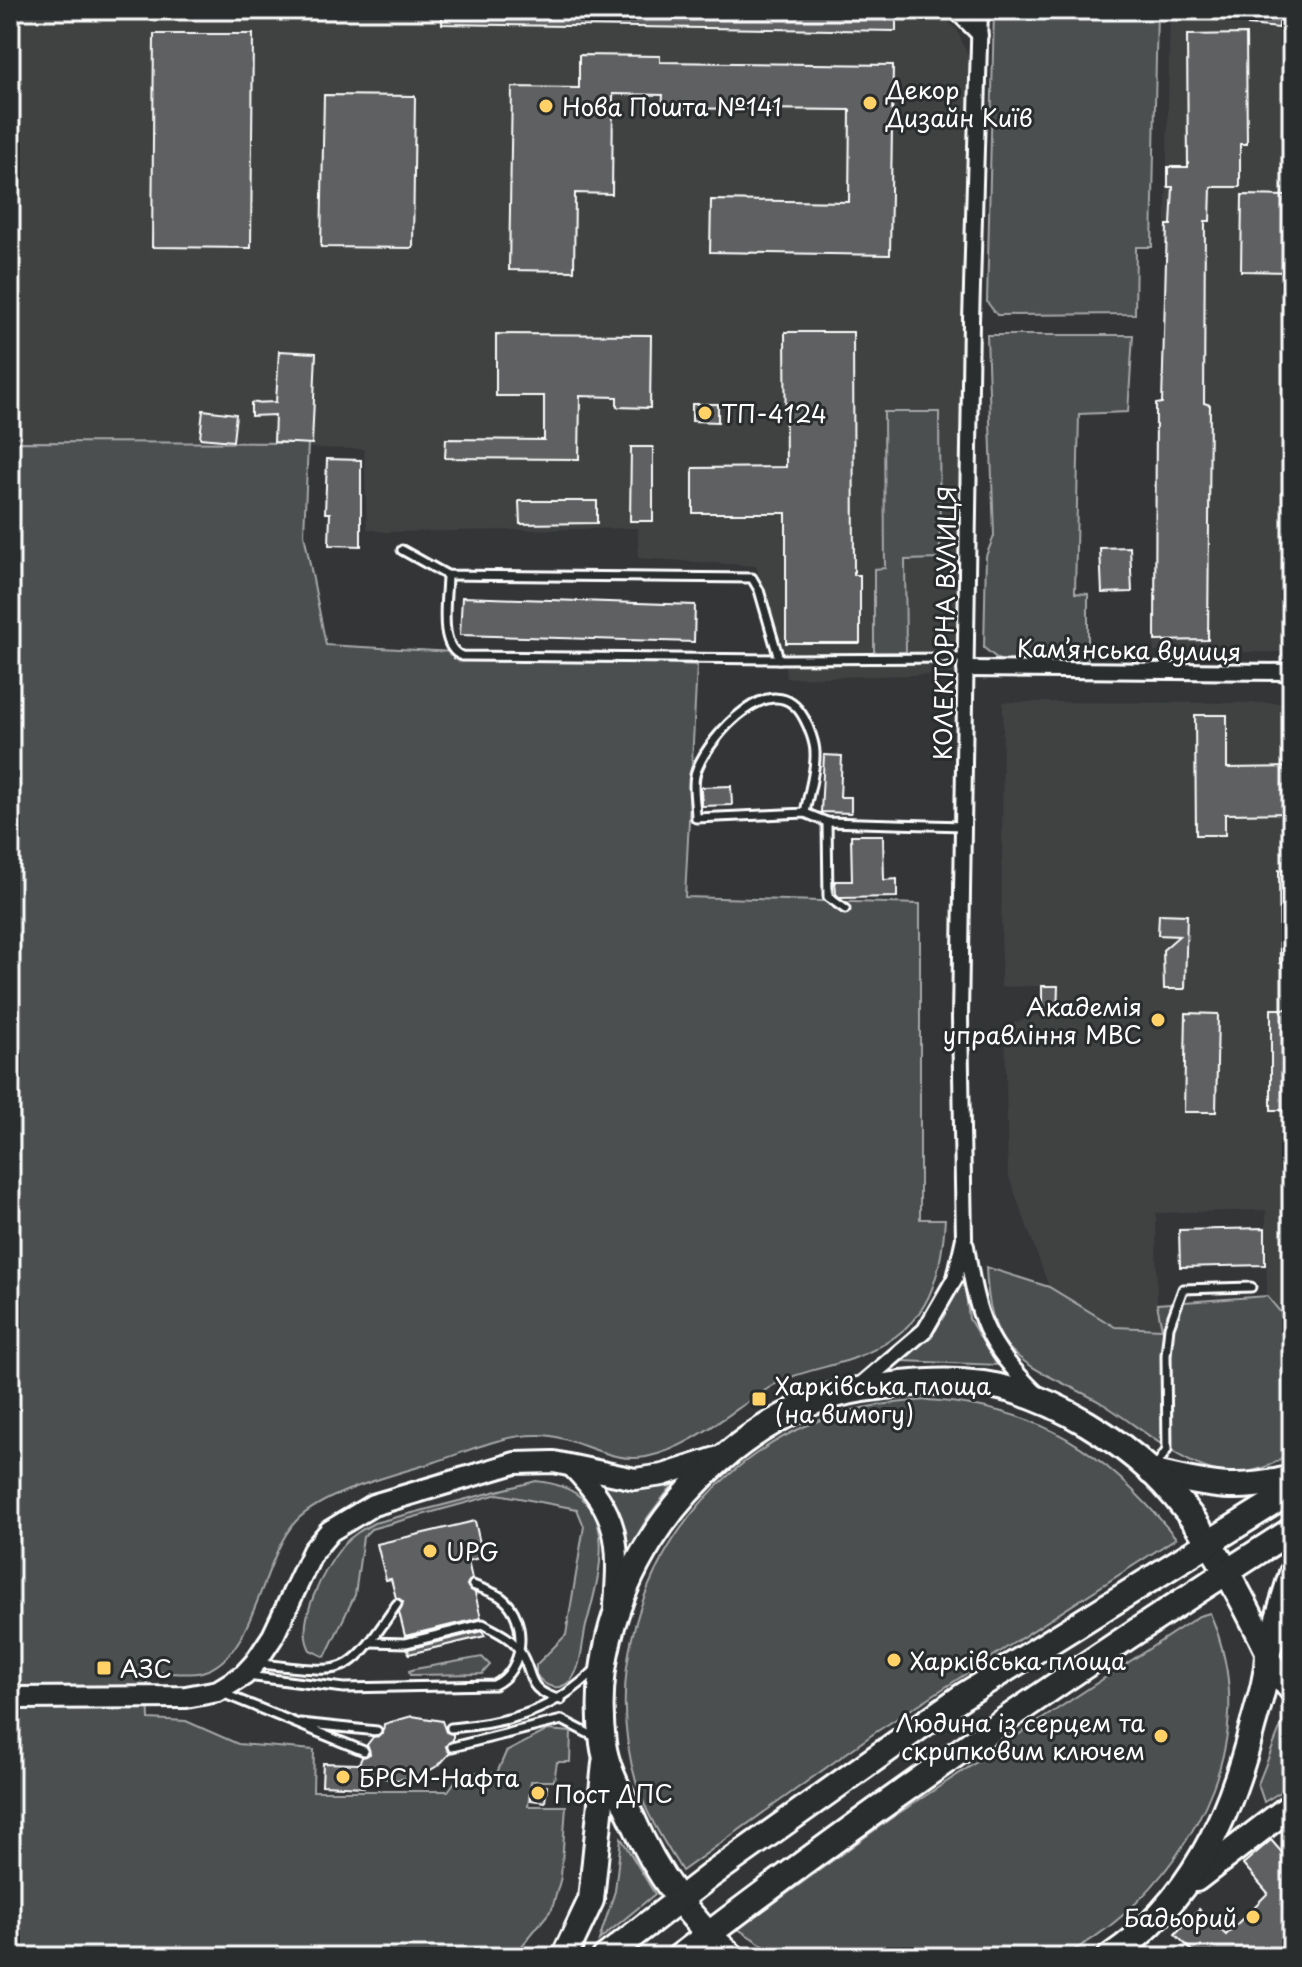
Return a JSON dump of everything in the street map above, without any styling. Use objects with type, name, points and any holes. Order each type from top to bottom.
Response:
[{"type":"main road","points":[[614,1614],[635,1564],[660,1524],[728,1454],[764,1427],[810,1403],[855,1389],[921,1382],[972,1383],[1013,1390],[1047,1403],[1090,1426],[1151,1472],[1210,1542],[1228,1571],[1268,1656],[1292,1690]]},
{"type":"main road","points":[[10,1698],[186,1697],[218,1691],[250,1669],[273,1636],[313,1551],[330,1531],[350,1516],[373,1505],[515,1463],[554,1462],[635,1479],[663,1475],[728,1454]]},
{"type":"main road","points":[[564,1957],[591,1900],[604,1749],[604,1662],[614,1614],[617,1534],[605,1504],[573,1467]]},
{"type":"main road","points":[[1151,1472],[1227,1488],[1260,1486],[1292,1478]]},
{"type":"main road","points":[[605,1957],[679,1900],[963,1696],[1292,1491]]},
{"type":"main road","points":[[679,1957],[946,1760],[1292,1530]]},
{"type":"main road","points":[[1181,1891],[1217,1834],[1243,1764],[1268,1656],[1292,1573]]},
{"type":"main road","points":[[604,1749],[639,1834],[679,1900],[707,1935],[733,1957]]},
{"type":"main road","points":[[1110,1957],[1181,1891],[1292,1805]]},
{"type":"street","points":[[955,10],[980,35]]},
{"type":"street","name":"КОЛЕКТОРНА ВУЛИЦЯ","points":[[980,10],[960,1018],[964,1238],[975,1301],[984,1331],[1017,1374],[1047,1403]]},
{"type":"street","name":"Камʼянська вулиця","points":[[965,663],[1292,672]]},
{"type":"street","name":"КОЛЕКТОРНА ВУЛИЦЯ","points":[[855,1389],[925,1330],[955,1278],[964,1238]]},
{"type":"lane","points":[[402,550],[447,575],[752,578],[759,590],[779,659]]},
{"type":"lane","points":[[447,575],[447,641],[454,653],[462,656],[965,663]]},
{"type":"lane","points":[[805,813],[815,752],[806,722],[799,710],[787,701],[771,698],[754,703],[713,739],[695,772],[696,818],[805,813],[827,822],[963,826]]},
{"type":"lane","points":[[827,822],[828,897],[845,909]]},
{"type":"lane","points":[[1151,1472],[1167,1450],[1166,1355],[1169,1327],[1183,1289],[1251,1287]]},
{"type":"lane","points":[[473,1585],[503,1598],[520,1633],[520,1651],[527,1673],[538,1691],[561,1700]]},
{"type":"lane","points":[[250,1669],[327,1672],[345,1667],[371,1642],[397,1604]]},
{"type":"lane","points":[[371,1642],[406,1643],[483,1624],[506,1637],[520,1651]]},
{"type":"lane","points":[[250,1669],[344,1688],[494,1685],[512,1671],[520,1651]]},
{"type":"lane","points":[[451,1728],[483,1725],[561,1700],[604,1662]]},
{"type":"lane","points":[[218,1691],[364,1751]]},
{"type":"lane","points":[[452,1747],[562,1720],[576,1724],[604,1749]]},
{"type":"lane","points":[[294,1722],[377,1731]]},
{"type":"shaded area","points":[[10,10],[937,10],[957,30],[969,58],[960,674],[786,678],[784,651],[756,566],[638,558],[638,528],[385,532],[367,529],[364,449],[10,443]]},
{"type":"shaded area","points":[[994,10],[1157,10],[1152,247],[1136,247],[1135,314],[997,315],[987,302]]},
{"type":"shaded area","points":[[1170,10],[1292,10],[1292,652],[1154,652],[1155,402],[1162,403]]},
{"type":"shaded area","points":[[987,335],[1133,335],[1128,412],[1079,414],[1075,593],[1088,594],[1088,667],[1003,663],[984,648],[986,556],[994,536]]},
{"type":"shaded area","points":[[884,412],[939,412],[940,559],[905,560],[906,652],[874,652],[874,569],[885,568]]},
{"type":"shaded area","points":[[10,442],[308,443],[304,534],[326,645],[697,665],[685,897],[920,904],[920,1219],[945,1219],[939,1267],[933,1287],[912,1322],[877,1348],[772,1386],[696,1437],[663,1452],[646,1457],[619,1457],[553,1437],[513,1437],[381,1478],[324,1501],[296,1521],[284,1538],[246,1628],[220,1663],[196,1673],[147,1671],[149,1719],[186,1721],[238,1744],[314,1750],[313,1791],[448,1791],[462,1772],[497,1773],[506,1752],[548,1730],[571,1732],[570,1762],[557,1762],[554,1781],[531,1781],[528,1806],[566,1806],[561,1877],[552,1909],[513,1957],[10,1957]]},
{"type":"shaded area","name":"Академія управління МВС","points":[[1003,702],[1292,703],[1292,1326],[1267,1296],[1266,1210],[1156,1213],[1157,1304],[1162,1329],[1115,1327],[1049,1287],[1008,1174],[1005,1026],[1042,1013],[1042,986],[1001,987]]},
{"type":"shaded area","points":[[986,1267],[1049,1287],[1115,1327],[1162,1329],[1157,1304],[1267,1296],[1292,1326],[1292,1451],[1263,1468],[1230,1473],[1197,1465],[1164,1446],[1103,1404],[1038,1370],[1005,1343],[988,1296]]},
{"type":"shaded area","points":[[964,1277],[969,1319],[997,1365],[903,1361],[936,1330]]},
{"type":"shaded area","points":[[928,1400],[1005,1412],[1068,1439],[1124,1481],[1176,1538],[876,1732],[682,1871],[641,1796],[626,1726],[627,1668],[639,1612],[662,1559],[694,1511],[735,1470],[783,1437],[849,1411]]},
{"type":"shaded area","points":[[677,1479],[648,1517],[628,1551],[621,1517],[601,1483],[640,1489]]},
{"type":"shaded area","points":[[536,1481],[564,1487],[583,1499],[595,1515],[600,1535],[597,1580],[580,1661],[575,1675],[566,1684],[557,1687],[547,1685],[536,1674],[536,1665],[566,1635],[584,1526],[577,1509],[498,1494],[371,1529],[363,1537],[355,1595],[325,1657],[310,1650],[306,1625],[314,1596],[336,1555],[354,1535],[374,1523]]},
{"type":"shaded area","points":[[1210,1613],[1219,1637],[1229,1689],[1224,1752],[1213,1788],[1196,1824],[1151,1888],[1093,1939],[1061,1957],[781,1957],[738,1929],[890,1819],[1199,1616]]},
{"type":"shaded area","points":[[482,1657],[490,1665],[482,1674],[410,1675],[409,1671],[415,1669]]},
{"type":"shaded area","points":[[1289,1706],[1292,1785],[1264,1802],[1258,1784]]},
{"type":"shaded area","points":[[621,1838],[655,1894],[599,1940],[615,1891]]},
{"type":"building","points":[[442,10],[896,10],[896,31],[442,24]]},
{"type":"building","points":[[1250,10],[1280,10],[1279,28],[1248,25]]},
{"type":"building","points":[[154,34],[253,34],[251,248],[152,247]]},
{"type":"building","points":[[1246,34],[1247,144],[1240,144],[1240,187],[1211,187],[1210,221],[1205,221],[1204,403],[1210,405],[1208,640],[1155,641],[1156,404],[1162,403],[1167,225],[1171,225],[1173,187],[1168,187],[1168,167],[1188,167],[1187,35]]},
{"type":"building","points":[[579,55],[660,56],[660,62],[893,65],[890,255],[710,252],[711,200],[849,202],[850,110],[662,108],[663,95],[613,94],[612,194],[575,193],[574,271],[509,270],[512,87],[579,88]]},
{"type":"building","points":[[324,95],[415,96],[413,248],[321,247]]},
{"type":"building","points":[[1242,195],[1288,196],[1287,245],[1292,245],[1292,272],[1241,271]]},
{"type":"building","points":[[785,332],[853,332],[854,575],[860,575],[860,643],[786,643],[786,513],[693,513],[693,468],[786,467]]},
{"type":"building","points":[[496,334],[651,335],[650,408],[617,407],[617,397],[580,396],[579,459],[445,458],[446,439],[544,440],[544,396],[496,396]]},
{"type":"building","points":[[279,351],[316,353],[312,444],[274,442],[275,415],[251,416],[251,403],[276,402]]},
{"type":"building","name":"ТП-4124","points":[[692,404],[718,404],[718,422],[692,421]]},
{"type":"building","points":[[203,410],[236,414],[233,441],[200,438]]},
{"type":"building","points":[[631,447],[653,447],[653,521],[630,521]]},
{"type":"building","points":[[327,459],[361,460],[361,546],[329,545],[330,513],[325,513]]},
{"type":"building","points":[[519,501],[597,501],[597,523],[520,524]]},
{"type":"building","points":[[1130,547],[1132,592],[1102,593],[1100,548]]},
{"type":"building","points":[[462,597],[695,605],[694,642],[460,635]]},
{"type":"building","points":[[1195,715],[1227,715],[1227,768],[1292,767],[1292,813],[1225,814],[1225,835],[1196,835]]},
{"type":"building","points":[[824,755],[842,756],[840,797],[851,797],[851,813],[821,812]]},
{"type":"building","points":[[731,786],[732,805],[702,806],[701,787]]},
{"type":"building","points":[[851,835],[883,835],[884,880],[897,879],[897,897],[840,898],[836,894],[835,881],[852,881]]},
{"type":"building","points":[[1279,870],[1292,870],[1292,962],[1280,963]]},
{"type":"building","points":[[1159,914],[1187,915],[1185,989],[1164,989],[1163,950],[1179,936],[1158,935]]},
{"type":"building","points":[[1042,986],[1058,986],[1057,1014],[1042,1013]]},
{"type":"building","points":[[1271,1009],[1292,1009],[1292,1110],[1271,1110]]},
{"type":"building","points":[[1186,1013],[1218,1014],[1216,1112],[1184,1112]]},
{"type":"building","points":[[1265,1228],[1265,1265],[1180,1267],[1179,1230]]},
{"type":"building","points":[[475,1521],[483,1557],[468,1561],[472,1579],[467,1585],[475,1593],[481,1618],[405,1636],[399,1612],[403,1602],[396,1598],[391,1579],[386,1580],[377,1544]]},
{"type":"building","points":[[482,1631],[485,1636],[409,1654],[408,1649]]},
{"type":"building","points":[[412,1716],[442,1721],[446,1732],[453,1734],[453,1740],[446,1746],[450,1753],[439,1765],[420,1776],[398,1780],[364,1775],[364,1787],[322,1785],[323,1763],[359,1764],[362,1757],[370,1754],[367,1745],[373,1737],[383,1734],[384,1724]]},
{"type":"building","name":"Пост ДПС","points":[[532,1784],[547,1786],[545,1802],[530,1800]]},
{"type":"building","points":[[1271,1840],[1292,1864],[1292,1944],[1278,1957],[1198,1957],[1175,1934],[1199,1909],[1226,1935],[1268,1893],[1243,1864]]},
{"type":"place","name":"Декор Дизайн Київ","points":[[870,103]]},
{"type":"place","name":"Нова Пошта №141","points":[[546,106]]},
{"type":"place","name":"ТП-4124","points":[[705,413]]},
{"type":"place","name":"Академія управління МВС","points":[[1158,1020]]},
{"type":"place","name":"Харківська площа (на вимогу)","points":[[759,1399]]},
{"type":"place","name":"UPG","points":[[430,1551]]},
{"type":"place","name":"Харківська площа","points":[[894,1660]]},
{"type":"place","name":"АЗС","points":[[104,1668]]},
{"type":"place","name":"Людина із серцем та скрипковим ключем","points":[[1161,1736]]},
{"type":"place","name":"БРСМ-Нафта","points":[[343,1777]]},
{"type":"place","name":"Пост ДПС","points":[[538,1793]]},
{"type":"place","name":"Бадьорий","points":[[1253,1917]]}]
